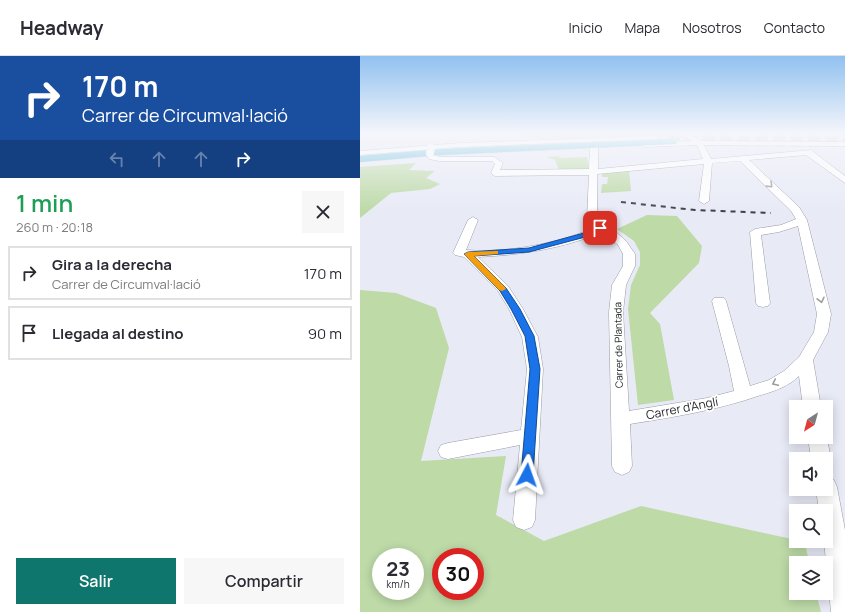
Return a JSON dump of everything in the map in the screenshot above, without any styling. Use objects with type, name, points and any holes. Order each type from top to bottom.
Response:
[{"type":"highway","points":[[360,160],[371,159]]},
{"type":"street","points":[[491,159],[499,162],[495,173],[578,173],[731,159]]},
{"type":"street","points":[[463,254],[529,250],[586,235],[600,228],[592,218],[593,159]]},
{"type":"street","points":[[743,159],[795,209],[802,220],[792,226],[774,231],[755,232],[763,303]]},
{"type":"street","points":[[816,159],[845,180]]},
{"type":"street","points":[[704,202],[708,161]]},
{"type":"street","points":[[463,254],[473,220]]},
{"type":"street","name":"Carrer d'Anglí","points":[[620,419],[706,405],[743,395],[776,384],[790,375],[806,360],[821,332],[824,314],[802,220]]},
{"type":"street","name":"Carrer de Plantada","points":[[600,228],[613,235],[622,243],[629,254],[629,266],[618,285],[616,312],[622,466]]},
{"type":"street","points":[[463,254],[503,289],[516,309],[530,336],[535,369],[524,520]]},
{"type":"street","points":[[719,301],[737,366],[743,395]]},
{"type":"street","points":[[806,360],[811,400]]},
{"type":"street","points":[[448,451],[530,436]]},
{"type":"street","points":[[828,496],[844,612]]},
{"type":"green space","points":[[552,159],[587,159],[589,170],[559,170],[555,160]]},
{"type":"green space","points":[[416,163],[409,170],[435,171],[426,178],[440,184],[430,189],[391,193],[360,218],[360,167]]},
{"type":"green space","points":[[629,170],[631,191],[601,193],[602,184],[607,184],[608,177],[602,177],[602,173]]},
{"type":"green space","points":[[647,215],[677,216],[702,246],[699,263],[650,313],[660,324],[674,400],[638,405],[628,309],[631,285],[640,265],[640,252],[634,241],[617,229]]},
{"type":"green space","points":[[360,290],[396,293],[436,308],[449,348],[421,461],[506,456],[496,515],[544,541],[641,506],[789,538],[789,548],[806,548],[808,556],[789,556],[789,600],[818,600],[821,612],[360,612]]},
{"type":"railway","points":[[621,202],[695,210],[771,213]]},
{"type":"slow traffic","points":[[495,253],[468,254],[502,289]]},
{"type":"route","points":[[527,475],[535,369],[530,336],[516,309],[503,289],[468,254],[529,250],[586,235],[600,228]]}]
